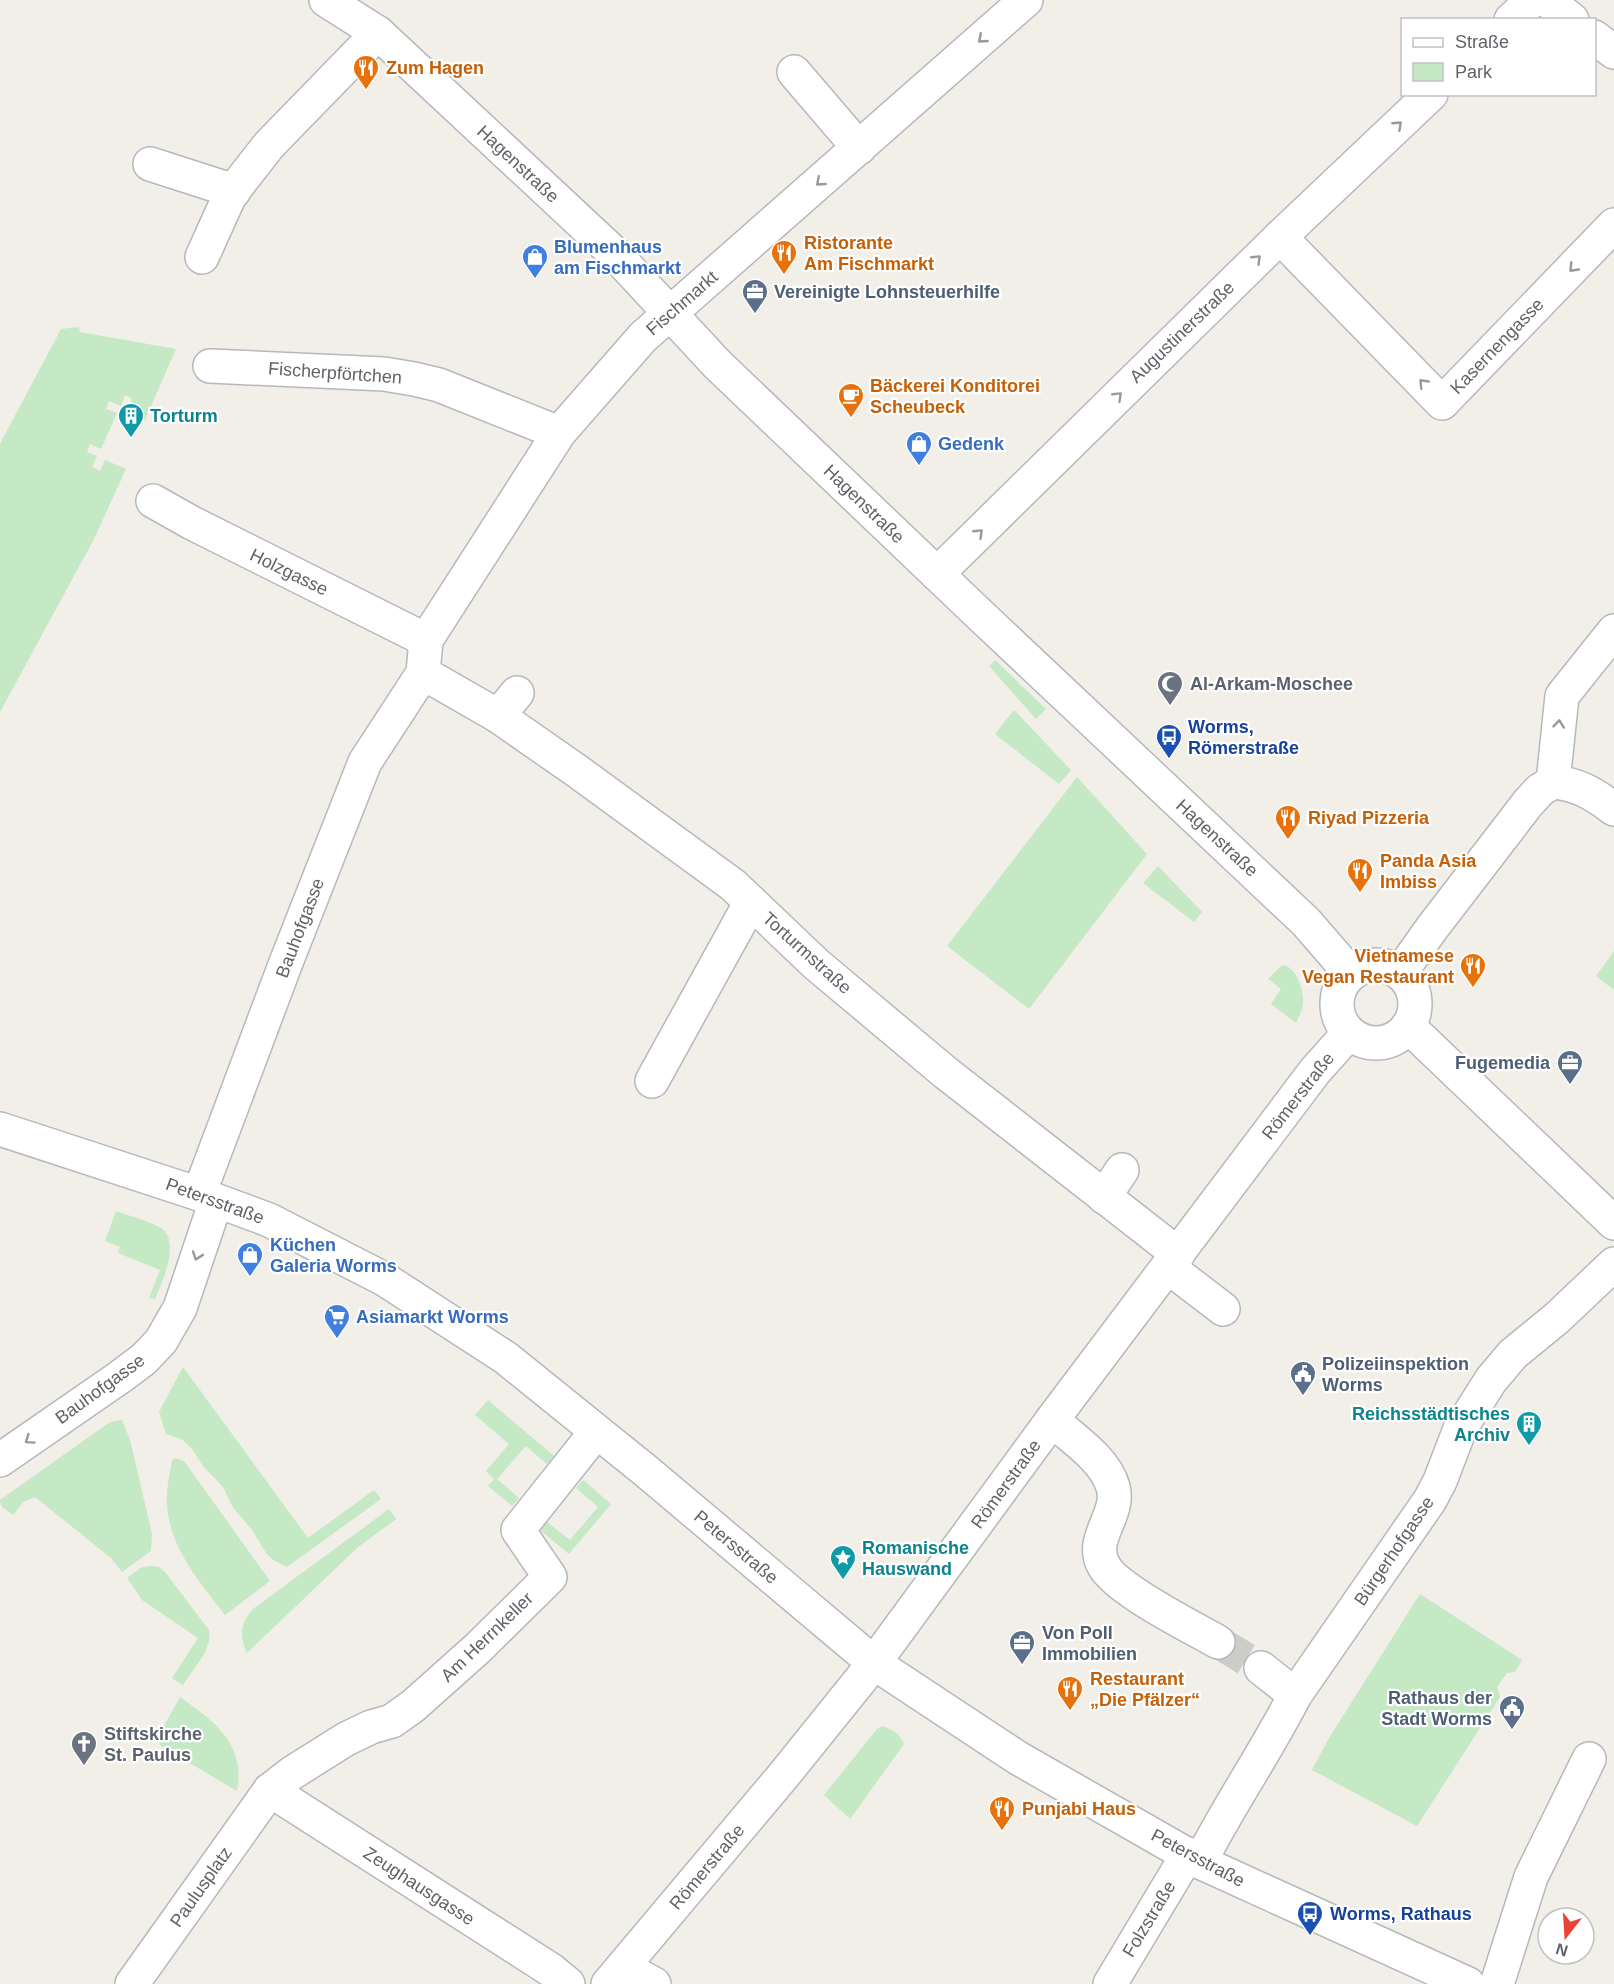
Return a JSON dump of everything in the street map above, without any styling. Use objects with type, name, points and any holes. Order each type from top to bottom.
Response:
[{"type":"street","name":"Hagenstraße","points":[[326,0],[378,33],[615,254],[717,363],[1306,922],[1351,974]]},
{"type":"street","points":[[1513,18],[1532,0]]},
{"type":"street","points":[[1547,0],[1570,18]]},
{"type":"street","name":"Fischmarkt","points":[[423,673],[426,640],[559,433],[642,337],[858,148],[1011,5]]},
{"type":"street","points":[[202,257],[234,191],[269,145],[378,33]]},
{"type":"street","points":[[1596,38],[1614,52]]},
{"type":"street","points":[[794,72],[858,148]]},
{"type":"street","name":"Augustinerstraße","points":[[937,574],[1280,237],[1429,96]]},
{"type":"street","points":[[150,164],[234,191]]},
{"type":"street","name":"Kasernengasse","points":[[1280,237],[1442,403],[1614,225]]},
{"type":"street","name":"Fischerpförtchen","points":[[210,366],[384,374],[414,379],[450,389],[559,433]]},
{"type":"street","name":"Holzgasse","points":[[153,501],[192,524],[426,640]]},
{"type":"street","points":[[1553,782],[1562,696],[1614,631]]},
{"type":"street","name":"Torturmstraße","points":[[423,673],[507,705],[577,771],[714,871],[751,902],[816,964],[928,1058],[1104,1197],[1173,1260],[1222,1309]]},
{"type":"street","name":"Bauhofgasse","points":[[0,1460],[144,1359],[161,1341],[180,1308],[208,1197],[285,965],[364,762],[423,673]]},
{"type":"street","points":[[1400,974],[1432,928],[1540,790],[1553,782],[1568,783],[1582,788],[1614,809]]},
{"type":"street","points":[[652,1081],[751,902]]},
{"type":"street","points":[[1373,965],[1382,965],[1400,974],[1410,985],[1415,1002],[1415,1011],[1408,1026],[1395,1038],[1378,1044],[1361,1041],[1342,1023],[1337,1007],[1339,990],[1351,974],[1373,965]]},
{"type":"street","points":[[1408,1026],[1614,1223]]},
{"type":"street","name":"Römerstraße","points":[[616,1976],[874,1663],[1052,1420],[1315,1071],[1349,1032]]},
{"type":"street","name":"Petersstraße","points":[[0,1129],[208,1197],[269,1220],[384,1279],[506,1358],[646,1471],[874,1663],[1018,1758],[1194,1858],[1468,1984]]},
{"type":"street","points":[[1104,1197],[1122,1170]]},
{"type":"street","name":"Bürgerhofgasse","points":[[1194,1858],[1218,1826],[1295,1695],[1430,1500],[1460,1430],[1491,1380],[1513,1354],[1557,1318],[1614,1264]]},
{"type":"street","points":[[1052,1420],[1093,1456],[1106,1472],[1113,1487],[1115,1502],[1101,1538],[1099,1553],[1104,1567],[1145,1600],[1218,1642]]},
{"type":"street","name":"Am Herrnkeller","points":[[270,1790],[346,1738],[392,1721],[413,1706],[478,1648],[550,1577],[518,1530],[596,1432]]},
{"type":"street","points":[[1261,1668],[1295,1695]]},
{"type":"street","points":[[1497,1984],[1531,1877],[1589,1759]]},
{"type":"street","name":"Paulusplatz","points":[[132,1984],[270,1790]]},
{"type":"street","name":"Zeughausgasse","points":[[270,1790],[551,1970],[568,1984]]},
{"type":"street","name":"Folzstraße","points":[[1110,1984],[1194,1858]]},
{"type":"street","points":[[616,1976],[654,1984]]},
{"type":"green space","points":[[79,327],[80,332],[176,349],[145,420],[127,412],[132,399],[125,395],[121,406],[109,401],[106,409],[117,413],[101,449],[90,444],[87,452],[97,456],[92,467],[100,471],[105,460],[126,469],[94,539],[0,712],[0,444],[61,329]]},
{"type":"green space","points":[[995,660],[1046,709],[1036,719],[989,666]]},
{"type":"green space","points":[[1014,710],[1071,770],[1059,784],[995,734]]},
{"type":"green space","points":[[1077,777],[1147,854],[1029,1009],[947,946]]},
{"type":"green space","points":[[1158,866],[1202,912],[1194,922],[1143,883]]},
{"type":"green space","points":[[1614,951],[1614,990],[1596,976]]},
{"type":"green space","points":[[1282,965],[1287,966],[1296,974],[1301,986],[1303,1004],[1296,1023],[1271,1004],[1281,989],[1268,979]]},
{"type":"green space","points":[[116,1211],[156,1225],[167,1234],[170,1252],[162,1283],[155,1299],[149,1298],[160,1270],[118,1253],[120,1247],[105,1241]]},
{"type":"green space","points":[[183,1367],[308,1538],[374,1490],[381,1499],[287,1567],[273,1560],[232,1506],[223,1487],[203,1466],[192,1449],[183,1440],[166,1434],[159,1412]]},
{"type":"green space","points":[[488,1400],[554,1456],[547,1464],[526,1446],[497,1479],[519,1498],[512,1506],[488,1486],[494,1479],[486,1471],[509,1444],[475,1415]]},
{"type":"green space","points":[[122,1420],[130,1440],[152,1534],[151,1551],[122,1572],[111,1558],[35,1497],[23,1502],[13,1515],[1,1506],[0,1500],[110,1422]]},
{"type":"green space","points":[[175,1458],[184,1461],[270,1581],[225,1615],[184,1558],[171,1527],[167,1510],[167,1492],[172,1460]]},
{"type":"green space","points":[[583,1480],[611,1504],[569,1554],[540,1530],[547,1522],[570,1540],[598,1507],[576,1488]]},
{"type":"green space","points":[[389,1509],[396,1519],[357,1548],[247,1653],[242,1630],[245,1620],[253,1609]]},
{"type":"green space","points":[[142,1567],[159,1567],[165,1572],[209,1630],[205,1652],[183,1685],[172,1678],[198,1638],[142,1600],[127,1578]]},
{"type":"green space","points":[[1420,1594],[1522,1660],[1515,1672],[1507,1673],[1497,1687],[1500,1697],[1417,1826],[1312,1770],[1329,1738]]},
{"type":"green space","points":[[180,1697],[205,1715],[225,1735],[237,1760],[239,1774],[237,1791],[161,1746],[160,1733]]},
{"type":"green space","points":[[882,1726],[895,1732],[904,1744],[850,1819],[824,1795],[877,1729]]},
{"type":"tunnel","points":[[1218,1642],[1261,1668]]},
{"type":"place","name":"Zum Hagen","points":[[366,91]]},
{"type":"place","name":"Ristorante Am Fischmarkt","points":[[784,276]]},
{"type":"place","name":"Blumenhaus am Fischmarkt","points":[[535,280]]},
{"type":"place","name":"Vereinigte Lohnsteuerhilfe","points":[[755,315]]},
{"type":"place","name":"Bäckerei Konditorei Scheubeck","points":[[851,419]]},
{"type":"place","name":"Torturm","points":[[131,439]]},
{"type":"place","name":"Gedenk","points":[[919,467]]},
{"type":"place","name":"Al-Arkam-Moschee","points":[[1170,707]]},
{"type":"place","name":"Worms, Römerstraße","points":[[1169,760]]},
{"type":"place","name":"Riyad Pizzeria","points":[[1288,841]]},
{"type":"place","name":"Panda Asia Imbiss","points":[[1360,894]]},
{"type":"place","name":"Vietnamese Vegan Restaurant","points":[[1473,989]]},
{"type":"place","name":"Fugemedia","points":[[1570,1086]]},
{"type":"place","name":"Küchen Galeria Worms","points":[[250,1278]]},
{"type":"place","name":"Asiamarkt Worms","points":[[337,1340]]},
{"type":"place","name":"Polizeiinspektion Worms","points":[[1303,1397]]},
{"type":"place","name":"Reichsstädtisches Archiv","points":[[1529,1447]]},
{"type":"place","name":"Romanische Hauswand","points":[[843,1581]]},
{"type":"place","name":"Von Poll Immobilien","points":[[1022,1666]]},
{"type":"place","name":"Restaurant „Die Pfälzer“","points":[[1070,1712]]},
{"type":"place","name":"Rathaus der Stadt Worms","points":[[1512,1731]]},
{"type":"place","name":"Stiftskirche St. Paulus","points":[[84,1767]]},
{"type":"place","name":"Punjabi Haus","points":[[1002,1832]]},
{"type":"place","name":"Worms, Rathaus","points":[[1310,1937]]}]
